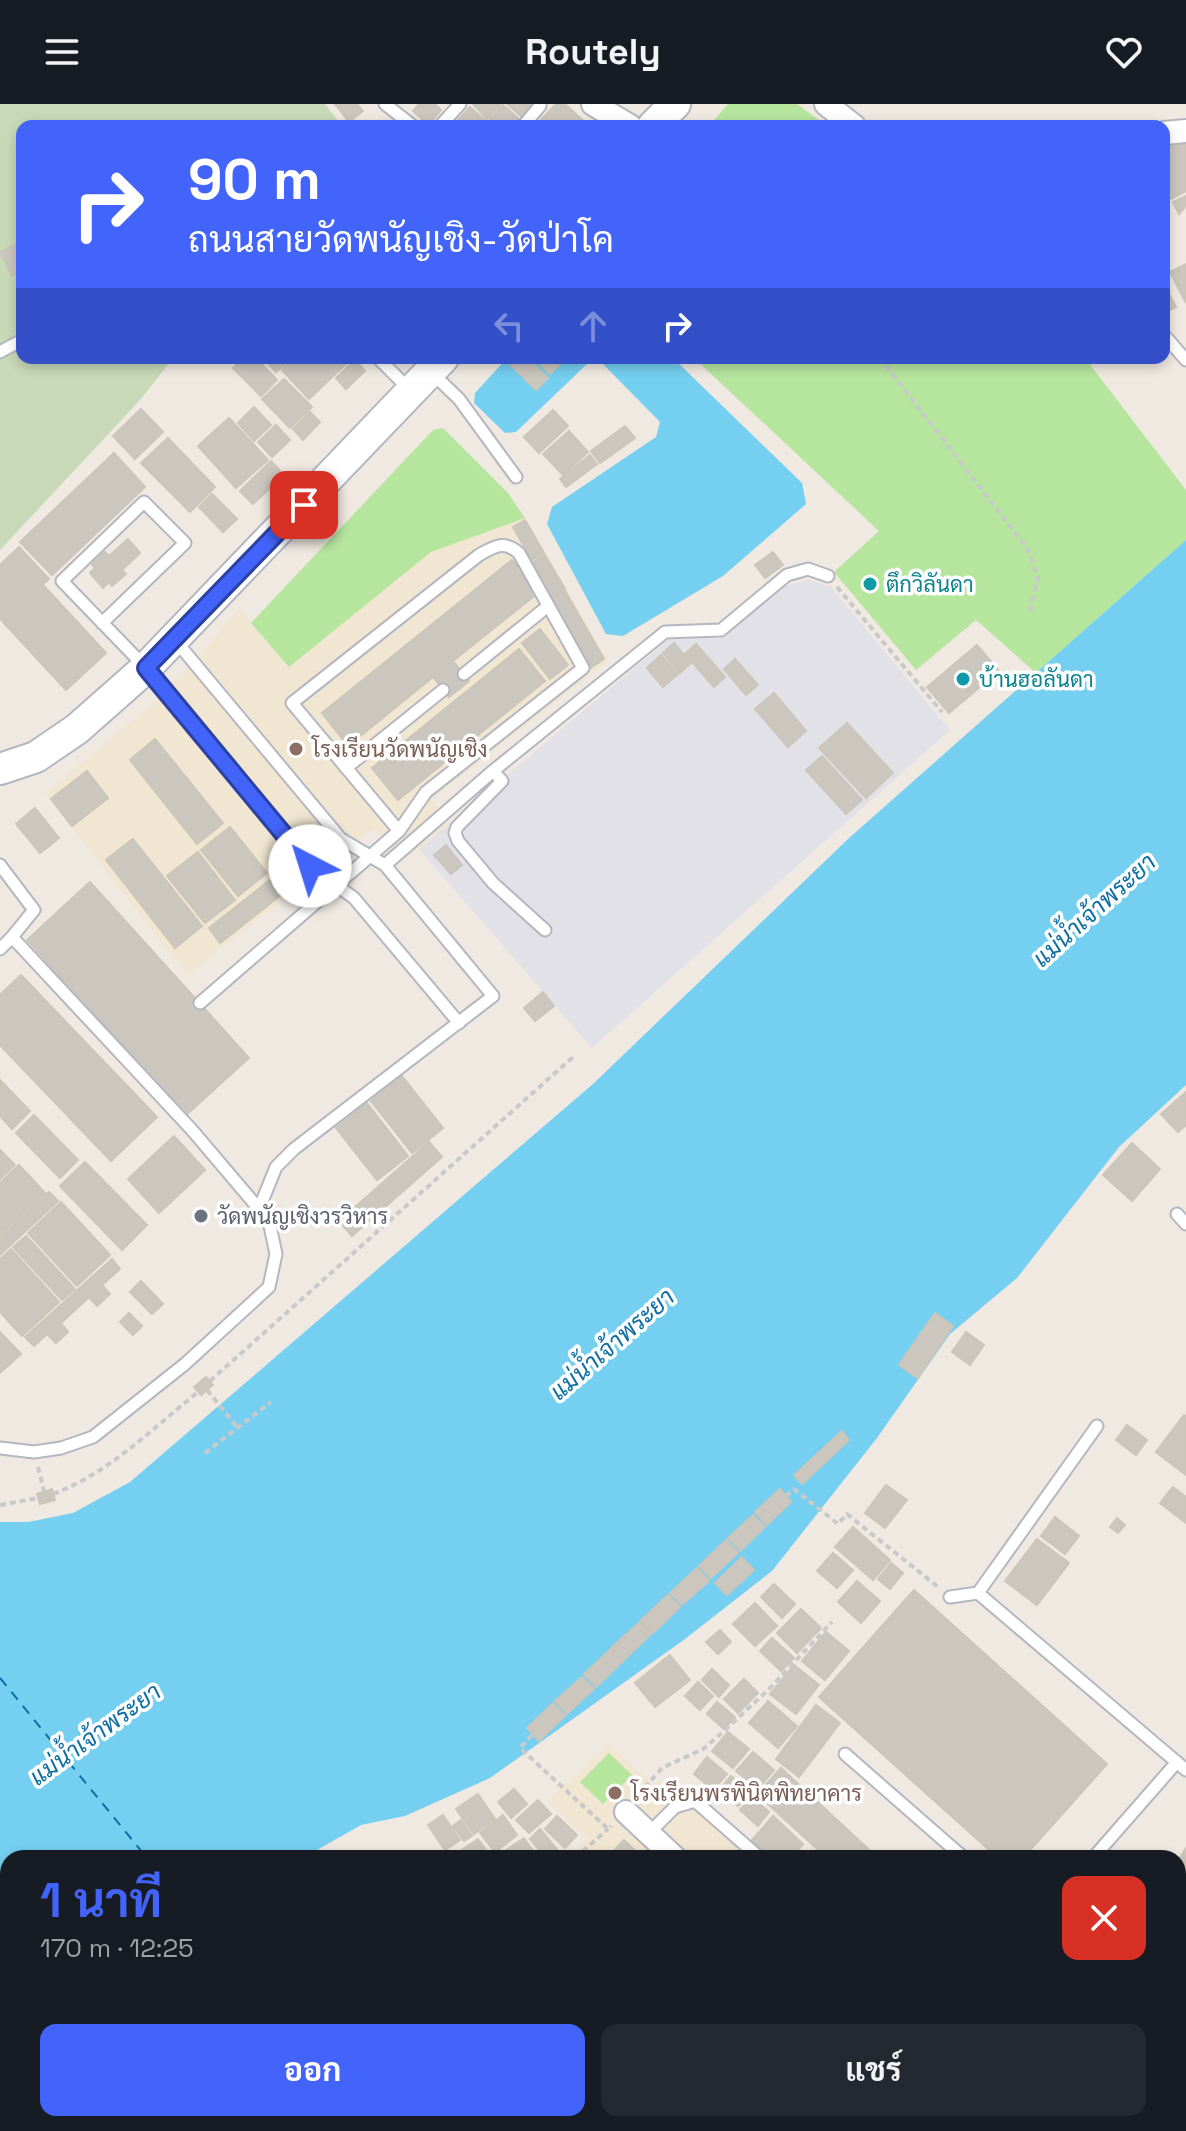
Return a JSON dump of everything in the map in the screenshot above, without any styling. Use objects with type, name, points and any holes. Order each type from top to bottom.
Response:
[{"type":"main road","points":[[659,120],[675,104]]},
{"type":"main road","points":[[0,769],[36,757],[77,729],[146,668],[429,374]]},
{"type":"street","points":[[593,104],[620,120]]},
{"type":"street","points":[[826,104],[846,120]]},
{"type":"street","points":[[626,1812],[667,1850]]},
{"type":"lane","points":[[385,104],[405,120]]},
{"type":"lane","points":[[445,120],[460,104]]},
{"type":"lane","points":[[528,120],[540,106]]},
{"type":"lane","points":[[1170,342],[1186,360]]},
{"type":"lane","points":[[397,364],[429,374],[459,399],[516,477]]},
{"type":"lane","points":[[102,623],[185,543],[144,502],[62,581],[102,623],[146,668],[310,866],[354,898],[459,1023]]},
{"type":"lane","points":[[200,1003],[399,831],[426,792],[583,668],[519,553],[510,545],[497,545],[479,555],[292,703],[399,831]]},
{"type":"lane","points":[[385,865],[493,771],[665,632],[721,630],[787,575],[808,569],[828,576]]},
{"type":"lane","points":[[464,674],[548,606]]},
{"type":"lane","points":[[175,640],[341,839],[385,865],[493,996],[285,1158],[276,1167],[259,1209]]},
{"type":"lane","points":[[346,768],[443,690]]},
{"type":"lane","points":[[493,771],[502,781],[457,827],[455,833],[458,841],[493,883],[545,930]]},
{"type":"lane","points":[[0,865],[34,910],[0,949]]},
{"type":"lane","points":[[0,1448],[34,1452],[61,1448],[93,1437],[176,1372],[269,1287],[276,1254],[270,1226],[259,1209],[133,1062],[12,937]]},
{"type":"lane","points":[[1177,1214],[1186,1224]]},
{"type":"lane","points":[[950,1597],[978,1593],[1097,1426]]},
{"type":"lane","points":[[978,1593],[1182,1766],[1101,1850]]},
{"type":"lane","points":[[845,1754],[955,1850]]},
{"type":"lane","points":[[649,1833],[675,1807],[695,1801],[751,1850]]},
{"type":"path","points":[[885,364],[1027,548],[1038,578],[1030,612]]},
{"type":"path","points":[[828,576],[942,712]]},
{"type":"path","points":[[210,1381],[573,1057]]},
{"type":"path","points":[[207,1390],[238,1428]]},
{"type":"path","points":[[53,1494],[80,1484],[113,1461],[198,1392]]},
{"type":"path","points":[[205,1453],[271,1402]]},
{"type":"path","points":[[34,1452],[44,1491]]},
{"type":"path","points":[[786,1496],[794,1489],[838,1524],[847,1514],[950,1597]]},
{"type":"path","points":[[0,1505],[38,1498]]},
{"type":"path","points":[[703,1749],[769,1689],[832,1622]]},
{"type":"path","points":[[532,1735],[520,1748],[563,1787]]},
{"type":"path","points":[[584,1850],[608,1829]]},
{"type":"shaded area","name":"โรงเรียนวัดพนัญเชิง","points":[[525,518],[608,661],[432,799],[450,822],[403,862],[374,828],[187,975],[45,793],[150,706],[193,663],[239,609],[289,667],[431,552]]},
{"type":"shaded area","points":[[808,580],[831,587],[950,730],[592,1048],[419,849],[668,640],[722,638],[785,586]]},
{"type":"shaded area","name":"โรงเรียนพรพินิตพิทยาคาร","points":[[609,1744],[652,1784],[659,1781],[740,1850],[577,1850],[587,1839],[548,1801]]},
{"type":"green space","points":[[0,104],[325,104],[337,120],[16,120],[16,364],[168,364],[141,399],[0,550]]},
{"type":"green space","points":[[728,104],[797,104],[819,120],[714,120]]},
{"type":"green space","points":[[700,364],[1090,364],[1186,490],[1186,540],[1036,673],[976,620],[916,670],[834,572],[879,531]]},
{"type":"green space","points":[[443,428],[508,493],[525,518],[431,552],[289,667],[251,623],[433,430]]},
{"type":"green space","points":[[609,1753],[632,1775],[603,1804],[580,1782]]},
{"type":"water","points":[[502,364],[587,364],[516,432],[505,433],[474,403],[475,393]]},
{"type":"water","points":[[603,364],[679,364],[802,483],[806,504],[723,576],[623,636],[606,634],[547,524],[552,507],[656,437],[660,422]]},
{"type":"water","name":"แม่น้ำเจ้าพระยา","points":[[1186,540],[1186,1085],[1119,1147],[1017,1278],[950,1334],[877,1438],[772,1571],[685,1639],[490,1778],[405,1816],[361,1825],[317,1850],[0,1850],[0,1522],[28,1522],[73,1513],[130,1482],[593,1084],[848,839]]},
{"type":"building","points":[[335,104],[357,104],[363,111],[347,120]]},
{"type":"building","points":[[419,104],[435,104],[441,110],[432,120],[423,120],[413,111]]},
{"type":"building","points":[[473,104],[499,104],[500,105],[487,119]]},
{"type":"building","points":[[507,104],[532,104],[521,116]]},
{"type":"building","points":[[556,104],[565,104],[582,120],[541,120]]},
{"type":"building","points":[[503,105],[519,119],[491,120]]},
{"type":"building","points":[[470,107],[485,120],[458,120]]},
{"type":"building","points":[[1185,138],[1186,191],[1171,199],[1170,197],[1170,146]]},
{"type":"building","points":[[1186,196],[1186,206],[1179,214],[1173,202]]},
{"type":"building","points":[[16,244],[16,274],[12,276],[0,252]]},
{"type":"building","points":[[1186,264],[1186,303],[1170,272]]},
{"type":"building","points":[[1170,295],[1176,307],[1170,310]]},
{"type":"building","points":[[237,364],[262,364],[277,380],[261,396],[233,368]]},
{"type":"building","points":[[269,364],[285,364],[276,372]]},
{"type":"building","points":[[288,364],[346,364],[309,399],[282,370]]},
{"type":"building","points":[[351,364],[359,364],[365,371],[346,389],[336,378]]},
{"type":"building","points":[[510,364],[534,364],[548,378],[536,390]]},
{"type":"building","points":[[540,364],[560,364],[550,374]]},
{"type":"building","points":[[284,379],[312,407],[290,428],[262,399]]},
{"type":"building","points":[[254,407],[271,425],[254,441],[238,423]]},
{"type":"building","points":[[141,409],[163,432],[135,459],[113,436]]},
{"type":"building","points":[[553,410],[568,426],[539,453],[524,437]]},
{"type":"building","points":[[310,412],[320,422],[303,440],[293,429]]},
{"type":"building","points":[[229,418],[268,460],[236,488],[198,446]]},
{"type":"building","points":[[276,425],[290,440],[272,457],[258,442]]},
{"type":"building","points":[[625,426],[635,438],[600,463],[591,451]]},
{"type":"building","points":[[569,431],[588,452],[563,475],[543,454]]},
{"type":"building","points":[[168,438],[215,487],[190,512],[141,463]]},
{"type":"building","points":[[114,453],[145,487],[52,575],[20,542]]},
{"type":"building","points":[[590,455],[597,464],[566,487],[560,479]]},
{"type":"building","points":[[271,461],[284,475],[253,504],[240,491]]},
{"type":"building","points":[[212,494],[237,519],[223,532],[199,507]]},
{"type":"building","points":[[525,520],[544,553],[532,560],[513,527]]},
{"type":"building","points":[[128,539],[140,553],[122,570],[126,574],[112,586],[109,582],[103,588],[90,573],[95,568],[92,564],[105,552],[109,556]]},
{"type":"building","points":[[19,547],[49,579],[3,622],[0,618],[0,565]]},
{"type":"building","points":[[773,552],[783,565],[765,578],[755,565]]},
{"type":"building","points":[[545,555],[565,589],[549,598],[530,564]]},
{"type":"building","points":[[512,560],[539,592],[453,661],[469,681],[449,697],[433,677],[348,746],[322,713]]},
{"type":"building","points":[[44,586],[106,653],[66,690],[4,623]]},
{"type":"building","points":[[565,591],[604,659],[590,668],[551,599]]},
{"type":"building","points":[[540,629],[568,665],[550,679],[522,643]]},
{"type":"building","points":[[674,643],[691,663],[680,673],[663,653]]},
{"type":"building","points":[[696,644],[725,677],[714,687],[685,654]]},
{"type":"building","name":"บ้านฮอลันดา","points":[[977,645],[999,671],[949,713],[927,687]]},
{"type":"building","points":[[519,649],[545,681],[398,800],[372,768]]},
{"type":"building","points":[[661,655],[678,674],[663,687],[647,668]]},
{"type":"building","points":[[735,659],[758,685],[746,695],[724,669]]},
{"type":"building","points":[[774,693],[806,731],[788,747],[755,709]]},
{"type":"building","points":[[847,723],[893,773],[866,798],[819,748]]},
{"type":"building","points":[[155,739],[223,823],[197,844],[130,760]]},
{"type":"building","points":[[822,756],[862,800],[846,814],[806,770]]},
{"type":"building","points":[[87,771],[108,798],[72,826],[51,799]]},
{"type":"building","points":[[35,808],[59,838],[40,853],[16,824]]},
{"type":"building","points":[[230,827],[267,873],[238,896],[201,850]]},
{"type":"building","points":[[133,839],[202,926],[175,948],[106,860]]},
{"type":"building","points":[[446,845],[462,865],[451,874],[434,855]]},
{"type":"building","points":[[198,852],[235,900],[205,923],[167,876]]},
{"type":"building","points":[[275,876],[286,891],[220,943],[209,928]]},
{"type":"building","points":[[90,882],[249,1058],[186,1115],[27,940]]},
{"type":"building","points":[[21,975],[157,1117],[111,1161],[0,1045],[0,995]]},
{"type":"building","points":[[543,992],[554,1006],[535,1021],[524,1008]]},
{"type":"building","points":[[402,1076],[443,1128],[412,1153],[371,1101]]},
{"type":"building","points":[[0,1080],[30,1111],[12,1129],[0,1116]]},
{"type":"building","points":[[1185,1093],[1186,1125],[1178,1132],[1161,1114]]},
{"type":"building","points":[[367,1103],[408,1156],[377,1180],[336,1128]]},
{"type":"building","points":[[34,1115],[78,1160],[60,1178],[16,1133]]},
{"type":"building","points":[[174,1136],[205,1170],[159,1213],[128,1179]]},
{"type":"building","points":[[429,1142],[442,1157],[352,1236],[339,1221]]},
{"type":"building","points":[[1132,1143],[1160,1169],[1132,1201],[1103,1175]]},
{"type":"building","points":[[0,1150],[15,1165],[0,1179]]},
{"type":"building","points":[[85,1162],[147,1225],[122,1250],[60,1186]]},
{"type":"building","points":[[19,1165],[45,1193],[0,1235],[0,1183]]},
{"type":"building","points":[[49,1192],[58,1201],[0,1255],[0,1238]]},
{"type":"building","points":[[61,1202],[110,1255],[77,1286],[28,1233]]},
{"type":"building","points":[[26,1236],[75,1289],[62,1300],[13,1247]]},
{"type":"building","points":[[11,1249],[59,1302],[22,1336],[0,1312],[0,1259]]},
{"type":"building","points":[[112,1259],[120,1269],[102,1285],[110,1294],[97,1306],[89,1297],[61,1323],[68,1332],[56,1343],[47,1334],[34,1346],[25,1337]]},
{"type":"building","points":[[141,1281],[163,1304],[152,1314],[130,1292]]},
{"type":"building","points":[[129,1313],[142,1326],[133,1335],[120,1322]]},
{"type":"building","points":[[935,1313],[953,1326],[918,1378],[899,1365]]},
{"type":"building","points":[[0,1332],[21,1354],[0,1373]]},
{"type":"building","points":[[966,1332],[984,1345],[970,1365],[952,1352]]},
{"type":"building","points":[[206,1377],[213,1385],[201,1395],[194,1387]]},
{"type":"building","points":[[1186,1416],[1186,1475],[1156,1452]]},
{"type":"building","points":[[1127,1425],[1147,1440],[1136,1455],[1116,1440]]},
{"type":"building","points":[[842,1431],[849,1440],[802,1484],[794,1475]]},
{"type":"building","points":[[886,1485],[907,1500],[885,1528],[865,1513]]},
{"type":"building","points":[[1173,1487],[1186,1497],[1186,1523],[1160,1503]]},
{"type":"building","points":[[52,1489],[55,1500],[40,1504],[37,1494]]},
{"type":"building","points":[[780,1489],[791,1502],[767,1525],[755,1512]]},
{"type":"building","points":[[753,1515],[765,1527],[740,1551],[728,1538]]},
{"type":"building","points":[[1055,1517],[1079,1536],[1065,1554],[1041,1536]]},
{"type":"building","points":[[1117,1518],[1125,1525],[1118,1533],[1110,1527]]},
{"type":"building","points":[[853,1527],[890,1560],[873,1580],[835,1547]]},
{"type":"building","points":[[1037,1539],[1069,1563],[1037,1605],[1005,1581]]},
{"type":"building","points":[[726,1540],[738,1553],[711,1578],[699,1566]]},
{"type":"building","points":[[833,1553],[853,1570],[837,1588],[817,1571]]},
{"type":"building","points":[[742,1557],[754,1570],[727,1595],[715,1583]]},
{"type":"building","points":[[891,1563],[903,1573],[890,1589],[878,1579]]},
{"type":"building","points":[[697,1568],[709,1581],[682,1605],[670,1593]]},
{"type":"building","points":[[857,1581],[880,1601],[861,1623],[838,1602]]},
{"type":"building","points":[[774,1584],[795,1604],[782,1618],[761,1597]]},
{"type":"building","points":[[914,1590],[1107,1764],[1030,1850],[989,1850],[819,1697]]},
{"type":"building","points":[[668,1595],[680,1607],[653,1633],[641,1620]]},
{"type":"building","points":[[755,1603],[777,1626],[755,1646],[733,1624]]},
{"type":"building","points":[[801,1609],[821,1628],[797,1653],[777,1633]]},
{"type":"building","points":[[640,1622],[651,1634],[624,1660],[612,1647]]},
{"type":"building","points":[[720,1630],[731,1642],[718,1654],[706,1642]]},
{"type":"building","points":[[826,1632],[849,1651],[825,1680],[802,1661]]},
{"type":"building","points":[[772,1638],[794,1658],[781,1671],[760,1651]]},
{"type":"building","points":[[611,1649],[623,1661],[596,1687],[584,1674]]},
{"type":"building","points":[[670,1655],[690,1680],[655,1707],[635,1683]]},
{"type":"building","points":[[794,1665],[819,1685],[796,1714],[770,1694]]},
{"type":"building","points":[[712,1669],[729,1685],[719,1697],[702,1680]]},
{"type":"building","points":[[582,1677],[594,1689],[567,1714],[555,1701]]},
{"type":"building","points":[[744,1679],[758,1693],[738,1713],[724,1699]]},
{"type":"building","points":[[698,1682],[713,1696],[700,1710],[685,1696]]},
{"type":"building","points":[[768,1701],[797,1726],[778,1748],[749,1723]]},
{"type":"building","points":[[717,1702],[735,1717],[724,1729],[707,1714]]},
{"type":"building","points":[[553,1703],[565,1716],[539,1741],[527,1728]]},
{"type":"building","points":[[816,1705],[840,1723],[799,1777],[776,1759]]},
{"type":"building","points":[[728,1732],[749,1749],[733,1768],[712,1751]]},
{"type":"building","points":[[753,1752],[774,1770],[758,1789],[736,1771]]},
{"type":"building","points":[[707,1757],[727,1774],[713,1790],[694,1774]]},
{"type":"building","points":[[781,1768],[869,1850],[818,1850],[757,1794]]},
{"type":"building","points":[[731,1776],[750,1792],[738,1806],[719,1790]]},
{"type":"building","points":[[514,1789],[527,1804],[511,1818],[498,1802]]},
{"type":"building","points":[[478,1794],[495,1819],[474,1834],[456,1809]]},
{"type":"building","points":[[751,1797],[769,1812],[758,1826],[740,1810]]},
{"type":"building","points":[[538,1800],[551,1814],[529,1833],[516,1820]]},
{"type":"building","points":[[443,1815],[460,1840],[445,1850],[428,1825]]},
{"type":"building","points":[[503,1815],[517,1835],[493,1850],[480,1833]]},
{"type":"building","points":[[557,1816],[577,1835],[565,1848],[545,1829]]},
{"type":"building","points":[[773,1816],[803,1844],[798,1850],[763,1850],[752,1840]]},
{"type":"building","points":[[461,1820],[472,1836],[464,1841],[453,1826]]},
{"type":"building","points":[[540,1829],[557,1850],[539,1850],[530,1839]]},
{"type":"building","points":[[524,1838],[532,1850],[506,1850]]},
{"type":"building","points":[[478,1839],[486,1850],[462,1850]]},
{"type":"building","points":[[624,1840],[635,1850],[615,1850]]},
{"type":"ferry route","points":[[0,1678],[140,1850]]},
{"type":"place","name":"ตึกวิลันดา","points":[[870,584]]},
{"type":"place","name":"บ้านฮอลันดา","points":[[963,679]]},
{"type":"place","name":"โรงเรียนวัดพนัญเชิง","points":[[296,749]]},
{"type":"place","name":"วัดพนัญเชิงวรวิหาร","points":[[201,1216]]},
{"type":"place","name":"โรงเรียนพรพินิตพิทยาคาร","points":[[615,1793]]},
{"type":"route","points":[[304,505],[146,668],[310,866]]}]
